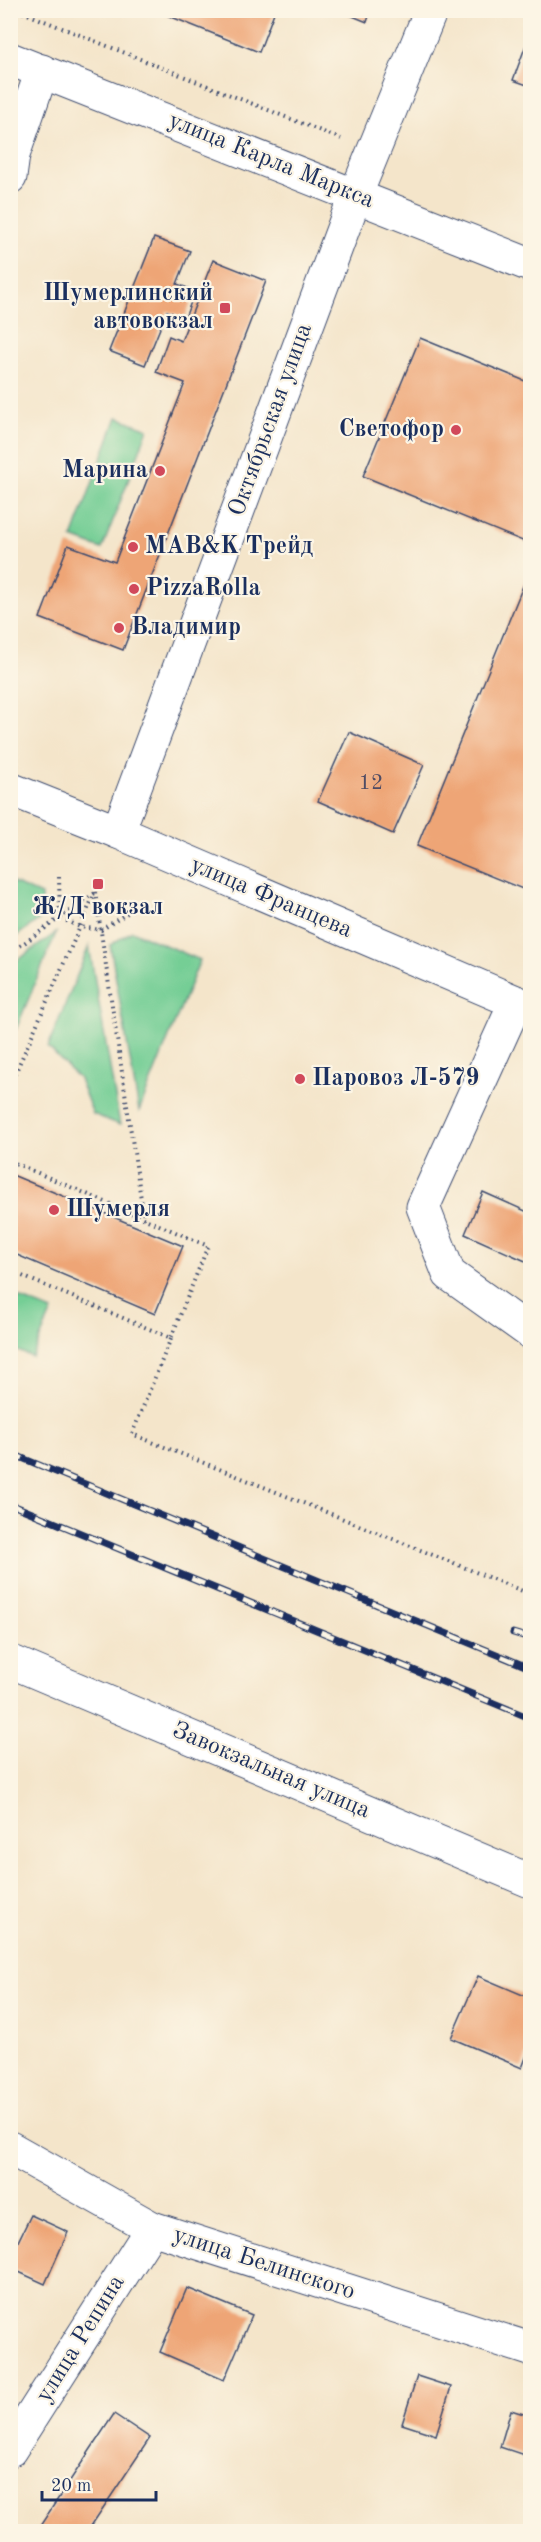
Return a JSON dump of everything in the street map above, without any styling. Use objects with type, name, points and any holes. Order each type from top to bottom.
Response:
[{"type":"street","name":"Октябрьская улица","points":[[118,832],[356,194],[430,10]]},
{"type":"street","name":"улица Карла Маркса","points":[[10,59],[531,265]]},
{"type":"street","points":[[10,177],[13,155],[42,71]]},
{"type":"street","name":"улица Францева","points":[[10,789],[118,832],[524,1005]]},
{"type":"street","points":[[524,1005],[423,1207],[449,1274],[531,1332]]},
{"type":"street","name":"Завокзальная улица","points":[[10,1661],[531,1881]]},
{"type":"street","name":"улица Белинского","points":[[10,2148],[152,2228],[531,2349]]},
{"type":"street","name":"улица Репина","points":[[10,2450],[152,2228]]},
{"type":"path","points":[[17,10],[347,142]]},
{"type":"path","points":[[59,877],[60,918]]},
{"type":"path","points":[[10,953],[95,892]]},
{"type":"path","points":[[10,1085],[95,892]]},
{"type":"path","points":[[95,892],[144,1219]]},
{"type":"path","points":[[60,918],[80,927],[101,930],[135,908]]},
{"type":"path","points":[[10,1161],[208,1246],[132,1434],[531,1594]]},
{"type":"path","points":[[10,1271],[171,1338]]},
{"type":"green space","points":[[117,417],[148,429],[102,549],[72,538]]},
{"type":"green space","points":[[11,882],[41,895],[41,918],[11,940]]},
{"type":"green space","points":[[132,931],[200,960],[139,1111],[110,945]]},
{"type":"green space","points":[[56,933],[16,1029],[11,1029],[11,965]]},
{"type":"green space","points":[[89,946],[120,1125],[93,1114],[79,1079],[48,1047]]},
{"type":"green space","points":[[10,1294],[52,1311],[32,1357],[11,1348]]},
{"type":"building","points":[[154,10],[275,10],[259,52]]},
{"type":"building","points":[[338,10],[371,10],[367,22]]},
{"type":"building","points":[[530,34],[530,86],[513,80]]},
{"type":"building","points":[[154,238],[190,251],[177,284],[195,291],[185,318],[167,311],[145,365],[109,351]]},
{"type":"building","points":[[213,260],[266,281],[123,650],[40,618],[68,545],[115,562],[185,383],[156,372],[169,336],[181,341]]},
{"type":"building","name":"Светофор","points":[[420,338],[530,383],[530,544],[363,476]]},
{"type":"building","points":[[530,569],[530,892],[417,846]]},
{"type":"building","points":[[349,732],[424,765],[393,834],[318,801]]},
{"type":"building","name":"Шумерля","points":[[10,1174],[183,1246],[155,1314],[10,1252]]},
{"type":"building","points":[[483,1192],[530,1213],[530,1263],[465,1234]]},
{"type":"building","points":[[478,1976],[530,1998],[530,2047],[522,2068],[451,2038]]},
{"type":"building","points":[[31,2215],[68,2232],[45,2284],[10,2268],[10,2258]]},
{"type":"building","points":[[187,2288],[252,2315],[224,2380],[160,2352]]},
{"type":"building","points":[[417,2376],[451,2387],[436,2435],[402,2424]]},
{"type":"building","points":[[511,2410],[530,2416],[530,2457],[500,2447]]},
{"type":"building","points":[[114,2414],[150,2438],[87,2532],[36,2532]]},
{"type":"railway","points":[[10,1453],[530,1668]]},
{"type":"railway","points":[[10,1504],[530,1718]]},
{"type":"railway","points":[[513,1633],[530,1638]]},
{"type":"place","name":"Шумерлинский автовокзал","points":[[225,308]]},
{"type":"place","name":"Светофор","points":[[456,430]]},
{"type":"place","name":"Марина","points":[[160,471]]},
{"type":"place","name":"МАВ&K Трейд","points":[[133,547]]},
{"type":"place","name":"PizzaRolla","points":[[134,589]]},
{"type":"place","name":"Владимир","points":[[119,628]]},
{"type":"place","name":"Ж/Д вокзал","points":[[98,884]]},
{"type":"place","name":"Паровоз Л-579","points":[[300,1079]]},
{"type":"place","name":"Шумерля","points":[[54,1210]]}]
